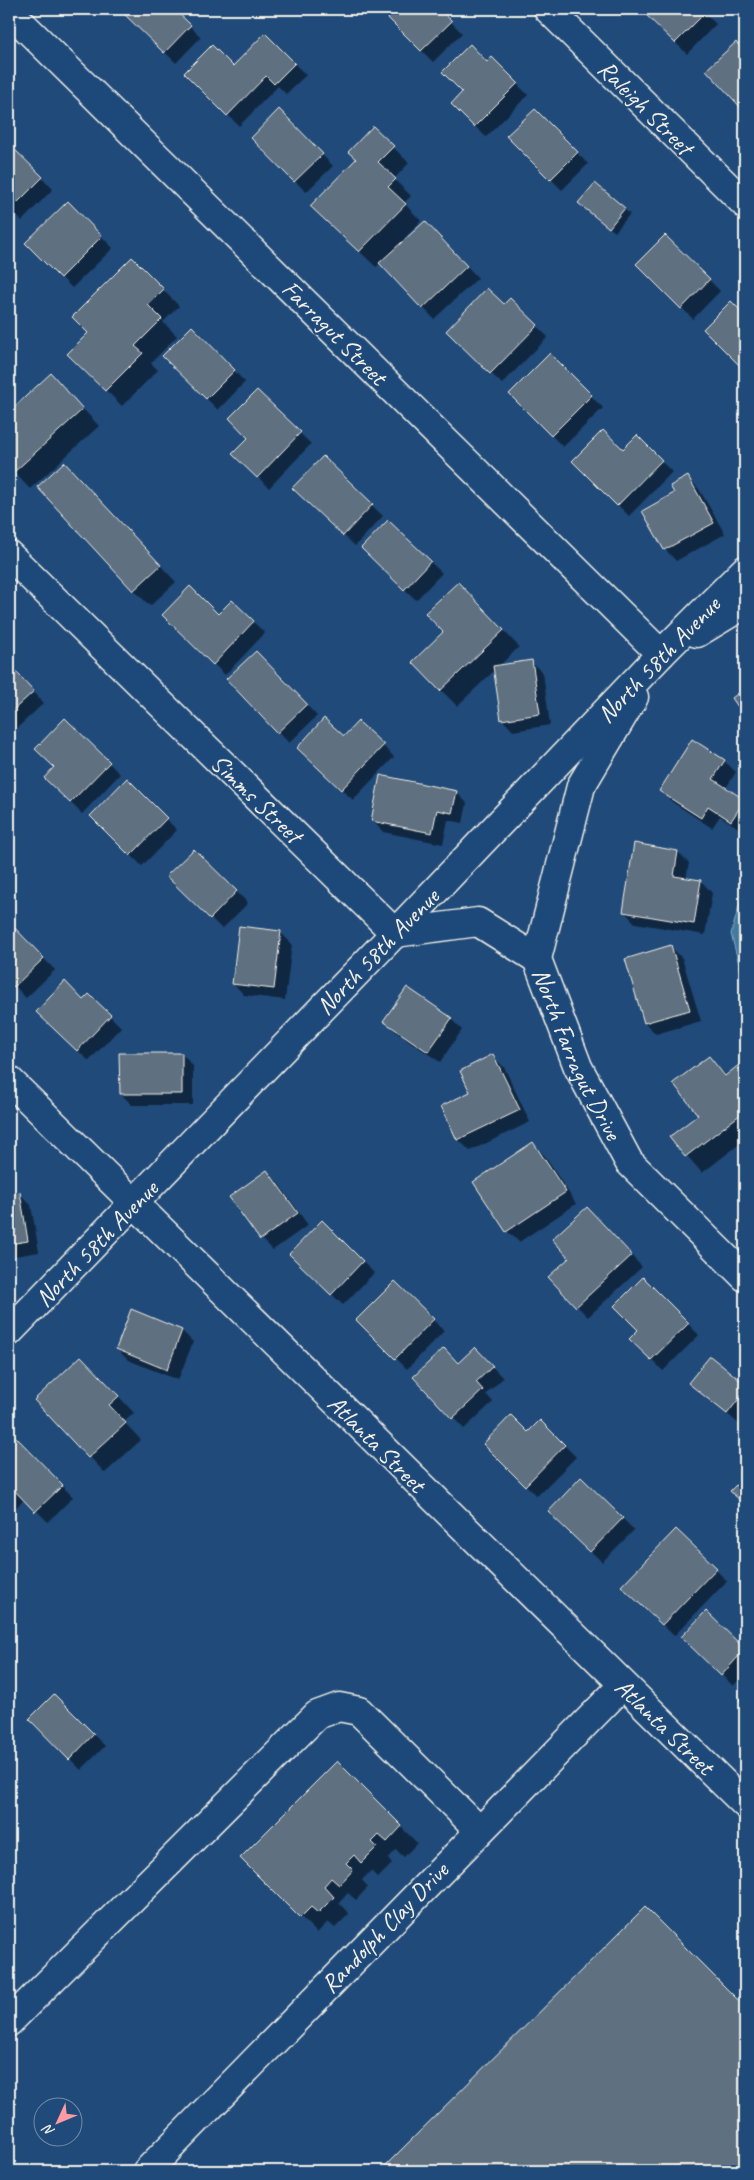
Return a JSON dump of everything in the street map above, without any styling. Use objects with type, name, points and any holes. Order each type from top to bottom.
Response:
[{"type":"street","name":"Raleigh Street","points":[[548,9],[745,204]]},
{"type":"street","name":"Farragut Street","points":[[9,11],[661,654]]},
{"type":"street","name":"Simms Street","points":[[9,555],[395,933]]},
{"type":"street","name":"North 58th Avenue","points":[[9,1332],[395,933],[661,654],[745,570]]},
{"type":"street","points":[[661,654],[745,604]]},
{"type":"street","name":"North Farragut Drive","points":[[661,654],[581,786],[537,958],[578,1067],[630,1162],[745,1277]]},
{"type":"street","points":[[395,933],[478,922],[537,958]]},
{"type":"street","name":"Atlanta Street","points":[[9,1080],[745,1804]]},
{"type":"street","name":"Randolph Clay Drive","points":[[147,2171],[623,1685]]},
{"type":"street","points":[[9,2022],[317,1716],[339,1707],[359,1711],[479,1830]]},
{"type":"water","points":[[745,885],[745,987],[731,934]]},
{"type":"building","points":[[121,9],[174,9],[191,25],[164,53]]},
{"type":"building","points":[[379,9],[439,9],[452,21],[421,51]]},
{"type":"building","points":[[640,9],[702,9],[706,12],[675,43]]},
{"type":"building","points":[[265,33],[295,63],[274,84],[266,76],[227,116],[184,73],[212,45],[233,66]]},
{"type":"building","points":[[736,42],[745,52],[745,112],[706,70]]},
{"type":"building","points":[[470,44],[487,62],[492,57],[518,83],[474,127],[451,104],[462,92],[442,72]]},
{"type":"building","points":[[279,109],[323,154],[294,182],[251,138]]},
{"type":"building","points":[[535,109],[578,152],[550,180],[506,136]]},
{"type":"building","points":[[373,126],[394,146],[378,162],[396,179],[388,187],[406,204],[359,252],[310,206],[356,159],[348,152]]},
{"type":"building","points":[[9,144],[43,177],[10,210],[9,209]]},
{"type":"building","points":[[595,183],[625,208],[609,228],[578,203]]},
{"type":"building","points":[[68,201],[102,236],[60,278],[25,243]]},
{"type":"building","points":[[425,221],[467,266],[422,309],[379,263]]},
{"type":"building","points":[[665,235],[710,279],[681,309],[636,264]]},
{"type":"building","points":[[132,257],[164,289],[148,305],[162,319],[135,346],[143,353],[105,391],[67,354],[88,333],[72,317]]},
{"type":"building","points":[[487,288],[504,304],[510,298],[538,325],[490,374],[446,331]]},
{"type":"building","points":[[731,301],[745,315],[745,371],[703,329]]},
{"type":"building","points":[[192,326],[235,370],[206,399],[162,356]]},
{"type":"building","points":[[550,353],[592,395],[551,436],[509,394]]},
{"type":"building","points":[[51,373],[83,409],[13,473],[9,469],[9,406],[12,409]]},
{"type":"building","points":[[257,390],[301,432],[257,478],[232,454],[248,438],[229,418]]},
{"type":"building","points":[[603,430],[623,449],[637,435],[662,460],[617,506],[572,461]]},
{"type":"building","points":[[323,456],[373,504],[343,536],[292,488]]},
{"type":"building","points":[[64,462],[161,565],[133,591],[37,487]]},
{"type":"building","points":[[688,476],[714,523],[664,550],[642,511],[674,493],[670,486]]},
{"type":"building","points":[[388,520],[431,561],[404,590],[361,548]]},
{"type":"building","points":[[458,582],[504,630],[440,691],[412,662],[443,632],[425,613]]},
{"type":"building","points":[[190,586],[218,614],[232,600],[254,621],[213,665],[162,615]]},
{"type":"building","points":[[256,651],[307,704],[277,733],[226,679]]},
{"type":"building","points":[[532,660],[540,714],[501,720],[493,666]]},
{"type":"building","points":[[9,664],[34,691],[9,714]]},
{"type":"building","points":[[745,688],[745,717],[732,698]]},
{"type":"building","points":[[65,718],[110,762],[70,803],[44,778],[54,767],[35,749]]},
{"type":"building","points":[[324,718],[344,736],[358,721],[384,745],[341,790],[297,748]]},
{"type":"building","points":[[692,739],[725,760],[713,779],[745,800],[731,821],[708,806],[701,818],[659,791]]},
{"type":"building","points":[[380,775],[457,791],[452,813],[437,810],[432,833],[371,821]]},
{"type":"building","points":[[127,778],[167,818],[130,856],[90,816]]},
{"type":"building","points":[[634,843],[678,851],[674,876],[701,880],[694,924],[623,912]]},
{"type":"building","points":[[194,849],[237,891],[210,919],[166,876]]},
{"type":"building","points":[[9,922],[44,958],[14,987],[9,982]]},
{"type":"building","points":[[239,926],[281,931],[274,989],[232,984]]},
{"type":"building","points":[[671,945],[690,1010],[644,1023],[625,959]]},
{"type":"building","points":[[65,981],[83,1000],[89,994],[111,1015],[77,1051],[36,1012]]},
{"type":"building","points":[[407,987],[452,1018],[428,1052],[383,1021]]},
{"type":"building","points":[[119,1053],[182,1053],[182,1094],[120,1094]]},
{"type":"building","points":[[493,1054],[520,1110],[457,1140],[441,1106],[470,1092],[460,1071]]},
{"type":"building","points":[[709,1056],[725,1076],[745,1060],[745,1111],[685,1157],[669,1137],[698,1115],[673,1083]]},
{"type":"building","points":[[533,1142],[566,1192],[506,1232],[473,1182]]},
{"type":"building","points":[[267,1170],[298,1213],[260,1240],[229,1197]]},
{"type":"building","points":[[20,1192],[28,1241],[9,1244],[9,1194]]},
{"type":"building","points":[[587,1207],[632,1255],[576,1307],[548,1277],[569,1258],[552,1239]]},
{"type":"building","points":[[322,1220],[363,1261],[331,1295],[289,1254]]},
{"type":"building","points":[[643,1277],[689,1323],[651,1360],[629,1339],[638,1330],[614,1306]]},
{"type":"building","points":[[395,1281],[434,1319],[395,1359],[356,1320]]},
{"type":"building","points":[[131,1309],[182,1330],[167,1370],[116,1349]]},
{"type":"building","points":[[475,1347],[493,1366],[476,1382],[483,1390],[452,1419],[413,1377],[444,1348],[458,1363]]},
{"type":"building","points":[[81,1356],[119,1396],[109,1405],[126,1423],[88,1458],[34,1400]]},
{"type":"building","points":[[710,1356],[745,1384],[745,1391],[727,1414],[688,1383]]},
{"type":"building","points":[[511,1415],[528,1432],[540,1420],[565,1445],[525,1486],[483,1444]]},
{"type":"building","points":[[9,1430],[63,1485],[35,1512],[13,1489],[9,1493]]},
{"type":"building","points":[[745,1476],[745,1505],[730,1491]]},
{"type":"building","points":[[581,1477],[623,1518],[590,1552],[548,1512]]},
{"type":"building","points":[[676,1529],[717,1568],[662,1625],[621,1586]]},
{"type":"building","points":[[706,1611],[745,1649],[721,1676],[681,1637]]},
{"type":"building","points":[[745,1693],[745,1707],[739,1700]]},
{"type":"building","points":[[54,1694],[94,1734],[69,1760],[29,1719]]},
{"type":"building","points":[[337,1761],[402,1826],[387,1842],[379,1835],[372,1842],[377,1847],[361,1863],[354,1855],[346,1863],[353,1870],[339,1885],[331,1878],[324,1886],[334,1897],[318,1913],[311,1907],[300,1918],[240,1858]]},
{"type":"building","points":[[645,1907],[745,2007],[745,2171],[380,2171]]}]
